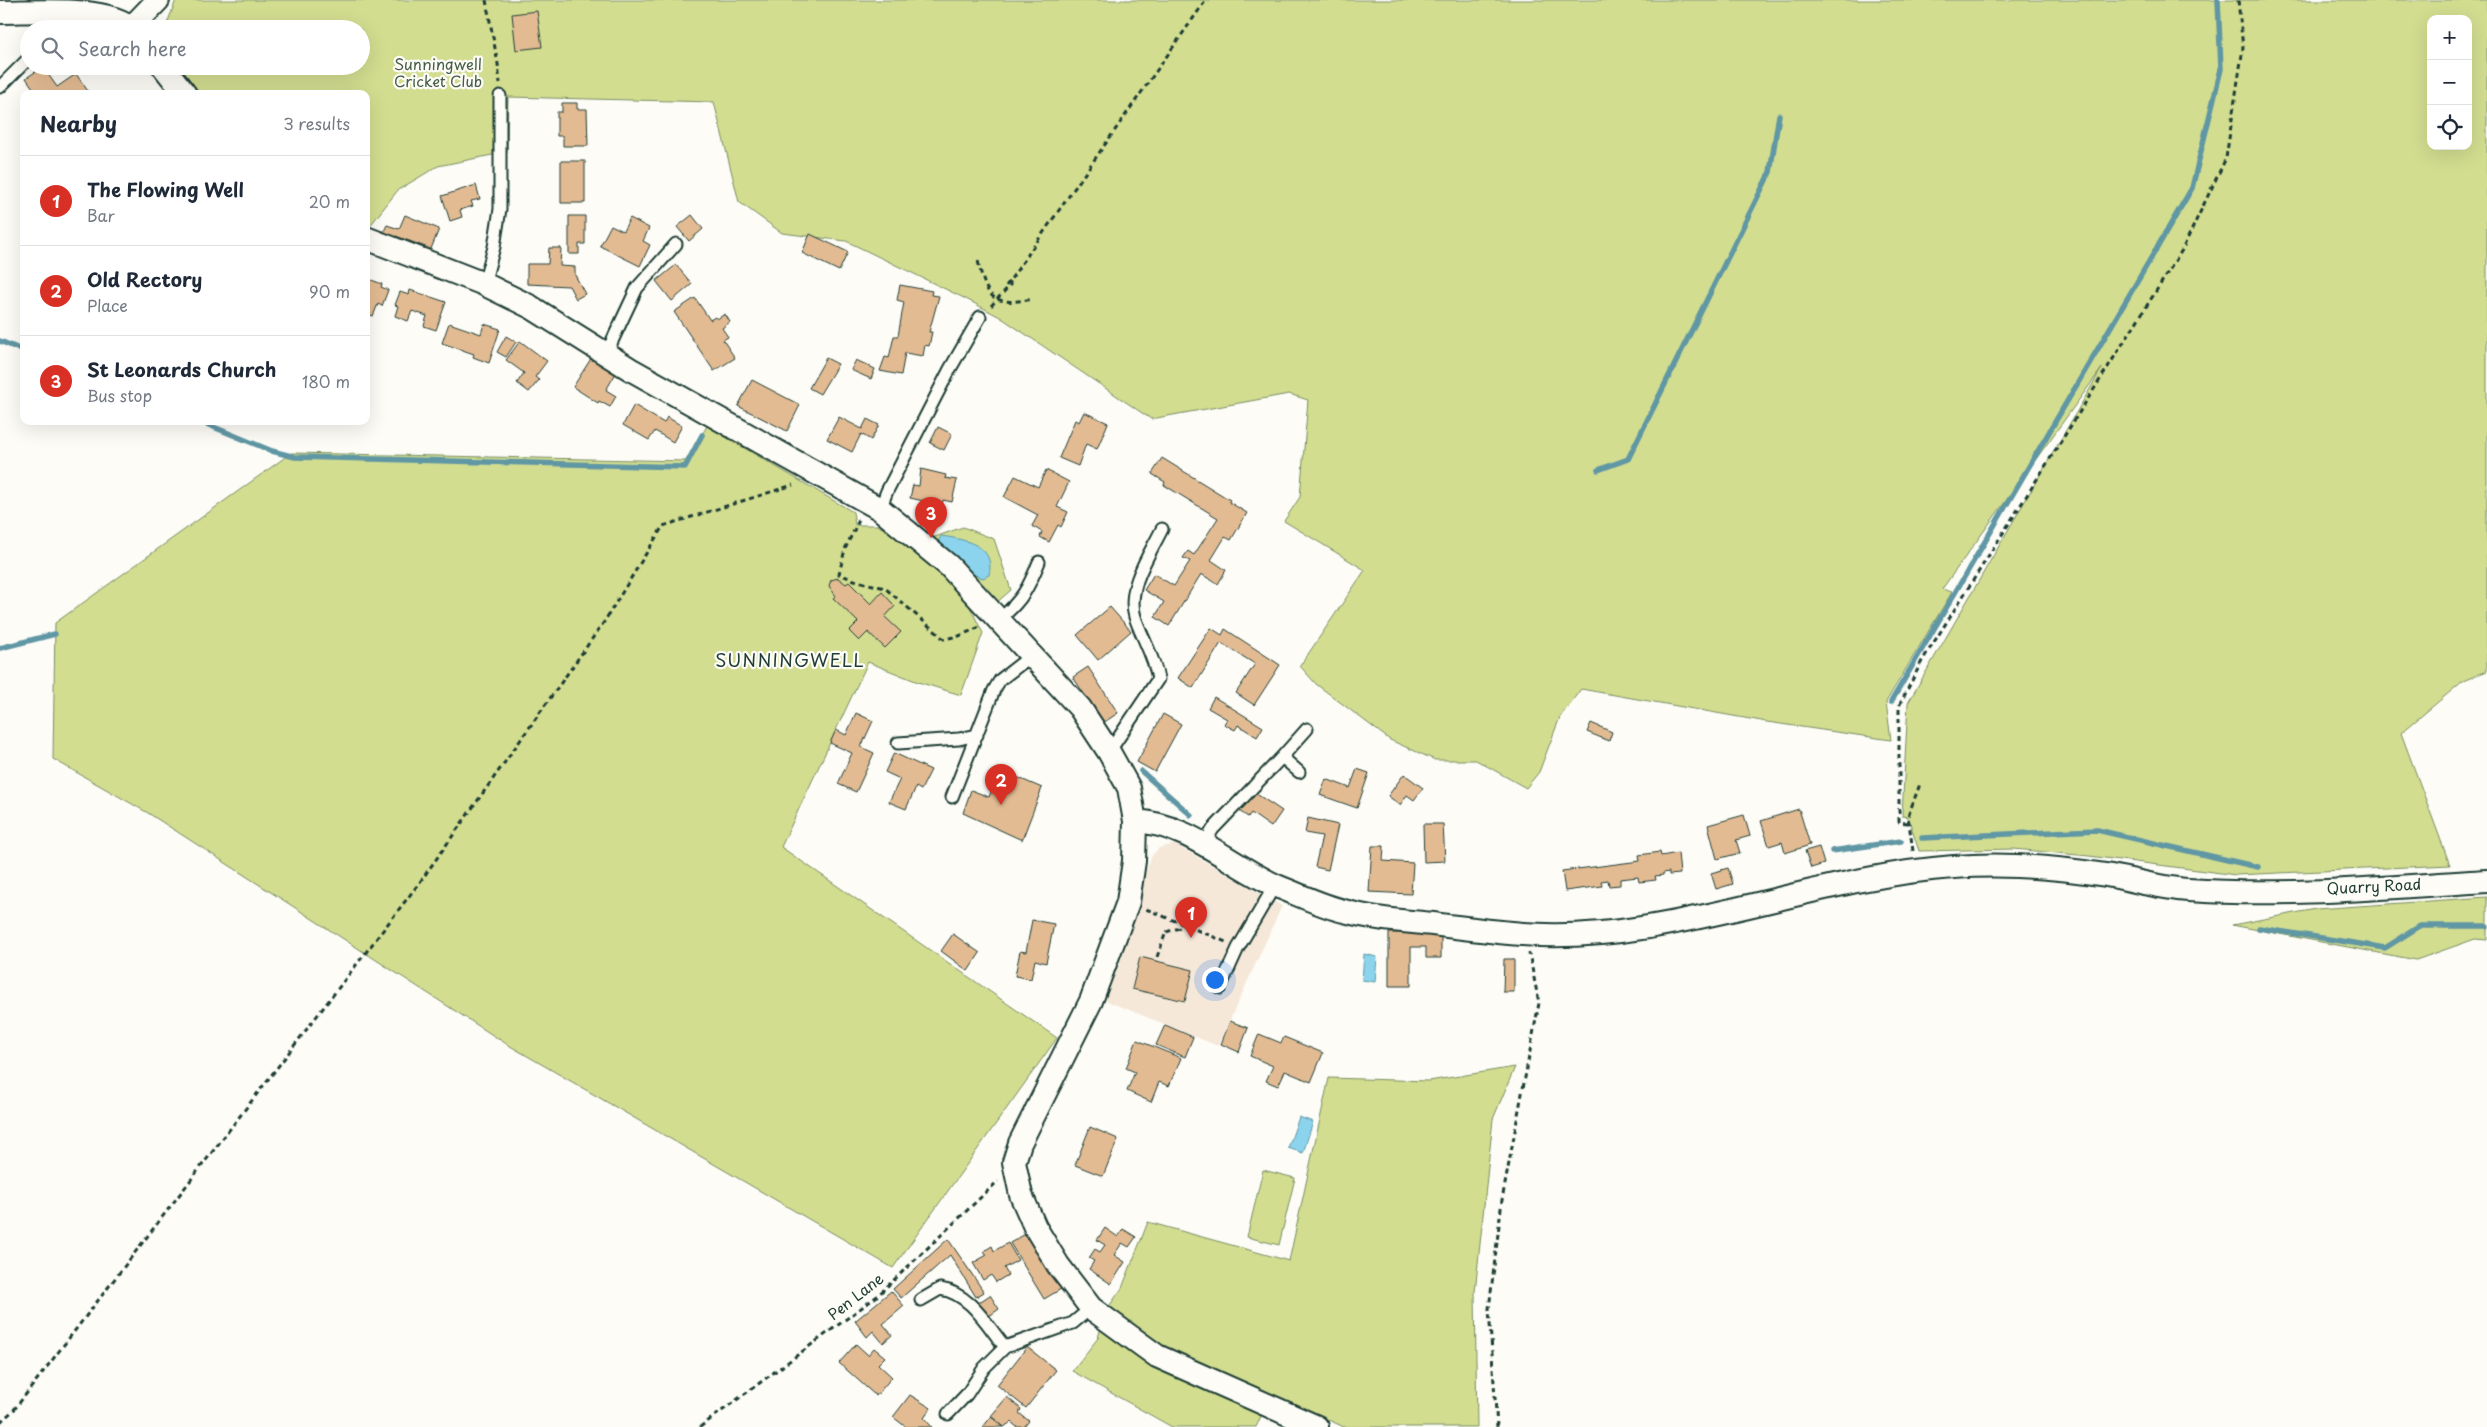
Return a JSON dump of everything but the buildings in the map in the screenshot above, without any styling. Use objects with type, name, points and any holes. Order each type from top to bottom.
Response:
[{"type":"street","points":[[140,20],[158,0]]},
{"type":"street","points":[[0,12],[40,20]]},
{"type":"street","points":[[52,20],[100,13],[121,20]]},
{"type":"street","points":[[170,75],[182,90]]},
{"type":"street","points":[[370,240],[484,284],[531,307],[606,354],[875,505],[924,544],[997,616],[1080,708],[1109,752],[1129,788],[1135,821],[1134,861],[1128,902],[1091,1001],[1020,1144],[1014,1162],[1020,1195],[1035,1227],[1058,1265],[1091,1308],[1157,1356],[1318,1427]]},
{"type":"street","name":"Quarry Road","points":[[1135,821],[1168,826],[1204,844],[1275,885],[1341,911],[1379,919],[1526,934],[1590,934],[1634,929],[1863,880],[1917,870],[1956,867],[2022,864],[2105,875],[2184,890],[2261,893],[2487,881]]},
{"type":"lane","points":[[0,87],[20,67]]},
{"type":"lane","points":[[484,284],[494,247],[500,209],[500,96]]},
{"type":"lane","points":[[606,354],[637,288],[676,244]]},
{"type":"lane","points":[[875,505],[886,491],[950,369],[983,314]]},
{"type":"lane","points":[[1109,752],[1164,680],[1134,616],[1133,604],[1135,588],[1162,529]]},
{"type":"lane","points":[[997,616],[1019,603],[1031,582],[1039,562]]},
{"type":"lane","points":[[952,797],[994,690],[1000,680],[1032,654]]},
{"type":"lane","points":[[1204,844],[1213,829],[1307,729]]},
{"type":"lane","points":[[898,743],[959,739],[977,734]]},
{"type":"lane","points":[[1282,757],[1299,772]]},
{"type":"lane","points":[[1220,988],[1238,948],[1275,885]]},
{"type":"lane","points":[[921,1300],[940,1289],[954,1291],[964,1297],[1005,1347]]},
{"type":"lane","points":[[948,1414],[966,1394],[984,1368],[1005,1347],[1073,1323],[1091,1308]]},
{"type":"path","points":[[486,0],[498,64],[500,96]]},
{"type":"path","points":[[983,314],[1006,286],[1206,0]]},
{"type":"path","points":[[1908,822],[1899,822],[1899,706],[1922,660],[2182,250],[2226,158],[2243,48],[2238,0]]},
{"type":"path","points":[[978,261],[983,282],[987,290],[996,299],[1008,303],[1032,299]]},
{"type":"path","points":[[0,1422],[13,1411],[25,1396],[414,890],[604,622],[663,526],[795,484],[807,466]]},
{"type":"path","points":[[875,505],[845,549],[840,574],[857,582],[885,588],[944,639],[959,636],[980,627],[997,616]]},
{"type":"path","points":[[1914,856],[1908,816],[1920,784]]},
{"type":"path","points":[[1128,902],[1238,948]]},
{"type":"path","points":[[1157,957],[1166,932],[1186,926]]},
{"type":"path","points":[[1497,1427],[1489,1309],[1502,1200],[1539,1003],[1526,934]]},
{"type":"path","name":"Pen Lane","points":[[700,1427],[876,1297],[998,1181],[1014,1170]]},
{"type":"shaded area","points":[[1175,844],[1282,906],[1218,1046],[1102,999],[1151,857],[1159,848]]},
{"type":"green space","name":"Sunningwell Cricket Club","points":[[176,0],[2487,0],[2487,671],[2463,681],[2401,733],[2450,865],[2236,875],[2089,856],[2014,849],[1919,851],[1908,817],[1902,816],[1908,703],[2102,368],[1942,589],[1952,592],[1886,702],[1891,740],[1767,722],[1581,689],[1560,717],[1539,772],[1526,788],[1476,760],[1435,760],[1390,740],[1316,684],[1300,666],[1365,570],[1284,521],[1300,497],[1308,400],[1289,394],[1151,419],[1000,317],[966,299],[846,241],[782,233],[739,202],[714,102],[508,97],[507,152],[438,166],[398,190],[370,226],[370,90],[198,90],[186,75],[370,75],[370,20],[168,20]]},
{"type":"green space","points":[[707,426],[853,512],[855,525],[877,525],[902,539],[966,599],[983,633],[961,695],[918,682],[868,662],[781,847],[1057,1038],[893,1268],[505,1043],[148,813],[53,759],[55,623],[291,453],[686,461]]},
{"type":"green space","points":[[963,527],[994,539],[1011,590],[995,604],[932,538]]},
{"type":"green space","points":[[2487,897],[2487,940],[2475,939],[2416,960],[2232,925],[2316,909]]},
{"type":"green space","points":[[1515,1067],[1493,1119],[1475,1292],[1477,1427],[1344,1427],[1260,1389],[1262,1414],[1256,1427],[1172,1427],[1072,1371],[1098,1338],[1105,1312],[1122,1288],[1148,1222],[1289,1261],[1329,1078],[1429,1081]]},
{"type":"green space","points":[[1263,1170],[1295,1178],[1279,1245],[1247,1237]]},
{"type":"water","points":[[941,536],[968,542],[983,550],[988,557],[990,565],[989,575],[983,578],[964,568],[938,542]]},
{"type":"water","points":[[1364,954],[1377,957],[1375,982],[1362,980]]},
{"type":"water","points":[[1299,1117],[1313,1122],[1303,1153],[1288,1148]]},
{"type":"waterway","points":[[1891,702],[2192,188],[2221,69],[2218,0]]},
{"type":"waterway","points":[[1598,470],[1628,459],[1770,172],[1779,115]]},
{"type":"waterway","points":[[0,341],[20,349]]},
{"type":"waterway","points":[[209,425],[272,451],[295,457],[685,467],[702,435]]},
{"type":"waterway","points":[[0,648],[55,634]]},
{"type":"waterway","points":[[1141,771],[1191,815]]},
{"type":"waterway","points":[[1922,838],[2097,830],[2258,867]]},
{"type":"waterway","points":[[1832,851],[1901,841]]},
{"type":"waterway","points":[[2259,928],[2385,948],[2420,926],[2487,926]]},
{"type":"place","name":"St Leonards Church","points":[[931,538]]},
{"type":"place","name":"Old Rectory","points":[[1001,805]]},
{"type":"place","name":"The Flowing Well","points":[[1191,938]]},
{"type":"district","name":"SUNNINGWELL","points":[[790,661]]}]
